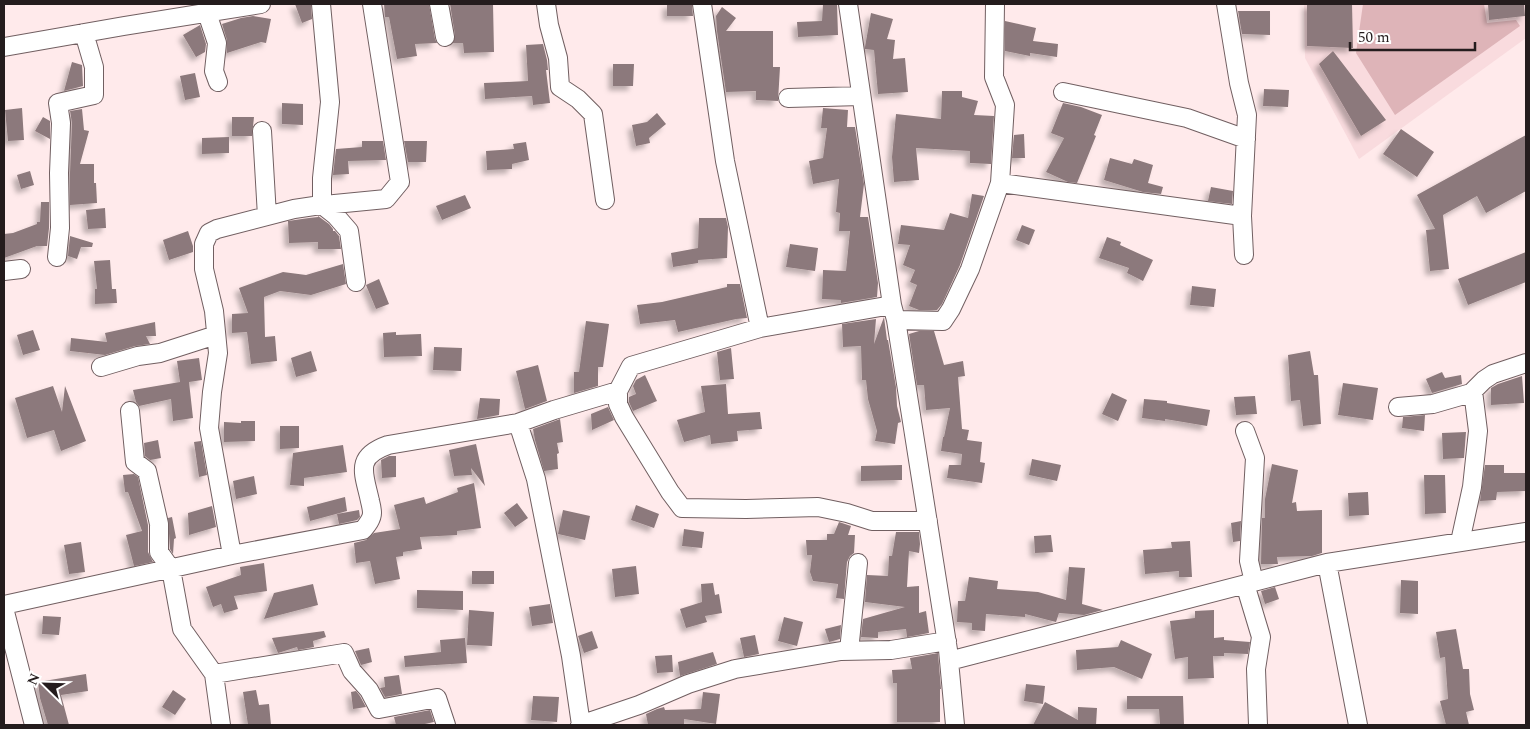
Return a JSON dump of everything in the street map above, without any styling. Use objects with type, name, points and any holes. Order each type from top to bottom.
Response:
[{"type":"street","points":[[4,47],[261,4]]},
{"type":"street","points":[[322,4],[330,102],[322,178],[322,205]]},
{"type":"street","points":[[232,555],[209,428],[218,353],[214,311],[204,269],[204,244],[209,233],[217,228],[294,209],[386,199],[400,182],[372,4]]},
{"type":"street","points":[[439,4],[445,37]]},
{"type":"street","points":[[546,4],[549,26],[558,58],[560,87],[578,99],[593,114],[605,200]]},
{"type":"street","points":[[702,4],[725,161],[760,328]]},
{"type":"street","points":[[848,4],[949,661],[955,725]]},
{"type":"street","points":[[928,521],[872,522],[847,513],[818,507],[746,510],[682,508],[670,492],[624,417],[618,404],[618,391],[631,366],[760,328],[894,313],[943,321],[951,309],[970,269],[1000,183],[1005,104],[994,77],[995,4]]},
{"type":"street","points":[[1226,4],[1239,83],[1247,115],[1242,216],[1244,255]]},
{"type":"street","points":[[207,13],[217,44],[214,71],[218,82]]},
{"type":"street","points":[[57,257],[60,228],[59,173],[61,123],[58,103],[94,95],[94,66],[84,34]]},
{"type":"street","points":[[1063,92],[1188,118],[1246,139]]},
{"type":"street","points":[[788,98],[862,96]]},
{"type":"street","points":[[262,131],[267,216]]},
{"type":"street","points":[[1000,183],[1242,216]]},
{"type":"street","points":[[322,205],[336,216],[349,231],[356,282]]},
{"type":"street","points":[[101,367],[138,356],[160,354],[216,335]]},
{"type":"street","points":[[1398,407],[1433,404],[1471,393],[1493,374],[1526,363]]},
{"type":"street","points":[[34,725],[4,606],[232,555],[363,530],[368,524],[372,512],[363,469],[368,455],[378,449],[388,445],[518,424],[554,410],[618,391]]},
{"type":"street","points":[[1460,542],[1472,487],[1478,431],[1473,391]]},
{"type":"street","points":[[130,411],[134,462],[147,470],[160,524],[159,552],[170,569],[182,629],[214,674],[221,725]]},
{"type":"street","points":[[518,424],[536,479],[571,656],[580,725],[638,706],[688,684],[735,669],[814,655],[849,651],[890,650],[946,641]]},
{"type":"street","points":[[1245,431],[1256,458],[1249,583],[1261,637],[1256,669],[1258,725]]},
{"type":"street","points":[[949,661],[1327,562],[1526,532]]},
{"type":"street","points":[[1327,562],[1358,725]]},
{"type":"street","points":[[849,651],[858,563]]},
{"type":"street","points":[[214,674],[344,652],[352,671],[369,690],[379,708],[437,698],[446,725]]},
{"type":"shaded area","points":[[1304,4],[1526,4],[1526,38],[1359,159],[1305,58]]},
{"type":"shaded area","points":[[1363,4],[1484,4],[1487,23],[1516,20],[1520,26],[1395,115],[1356,53]]},
{"type":"building","points":[[295,4],[311,4],[312,19],[302,23]]},
{"type":"building","points":[[384,4],[429,4],[437,43],[415,44],[417,56],[397,59],[389,17],[385,17]]},
{"type":"building","points":[[450,4],[493,4],[494,52],[464,53],[463,43],[453,43],[455,35]]},
{"type":"building","points":[[667,4],[692,4],[693,16],[667,16]]},
{"type":"building","points":[[823,4],[837,4],[838,35],[798,37],[797,22],[822,21]]},
{"type":"building","points":[[1307,4],[1352,4],[1353,48],[1307,46]]},
{"type":"building","points":[[1488,4],[1524,4],[1525,16],[1489,20]]},
{"type":"building","points":[[722,7],[736,18],[726,31],[773,31],[773,67],[780,67],[778,101],[756,100],[756,91],[726,92],[716,16]]},
{"type":"building","points":[[1238,11],[1270,11],[1270,35],[1242,34]]},
{"type":"building","points":[[871,13],[893,19],[887,39],[895,40],[893,59],[905,58],[908,92],[878,94],[874,50],[865,49]]},
{"type":"building","points":[[253,16],[271,19],[266,43],[261,42],[227,53],[227,40],[222,24]]},
{"type":"building","points":[[1005,21],[1036,28],[1033,41],[1058,44],[1057,57],[1030,53],[1030,56],[1005,51]]},
{"type":"building","points":[[200,25],[206,44],[205,52],[196,57],[183,35]]},
{"type":"building","points":[[543,44],[547,60],[548,70],[546,70],[550,103],[533,105],[532,96],[485,99],[484,83],[528,81],[526,45]]},
{"type":"building","points":[[1333,51],[1386,120],[1361,136],[1319,64]]},
{"type":"building","points":[[72,62],[82,65],[83,86],[64,91]]},
{"type":"building","points":[[613,64],[634,64],[633,86],[613,86]]},
{"type":"building","points":[[195,73],[200,97],[185,100],[180,76]]},
{"type":"building","points":[[1264,89],[1289,90],[1288,107],[1263,106]]},
{"type":"building","points":[[942,91],[962,91],[962,97],[978,101],[974,115],[994,116],[991,164],[970,163],[970,151],[916,148],[919,180],[894,182],[892,157],[896,114],[941,119]]},
{"type":"building","points":[[282,103],[303,104],[303,125],[282,124]]},
{"type":"building","points":[[1063,103],[1102,115],[1094,135],[1096,136],[1077,183],[1068,182],[1046,172],[1064,138],[1051,133]]},
{"type":"building","points":[[22,108],[24,140],[8,141],[5,110]]},
{"type":"building","points":[[823,108],[848,110],[847,127],[855,127],[864,184],[860,217],[868,217],[878,283],[877,297],[841,303],[841,300],[822,299],[823,270],[846,271],[850,231],[839,231],[840,213],[836,212],[839,179],[813,184],[809,161],[823,158],[827,128],[821,128]]},
{"type":"building","points":[[82,109],[84,130],[89,131],[80,164],[94,164],[97,203],[70,205],[72,123],[70,111]]},
{"type":"building","points":[[657,113],[666,124],[649,138],[650,143],[636,146],[632,125],[647,122]]},
{"type":"building","points":[[43,117],[50,121],[50,139],[35,131]]},
{"type":"building","points":[[232,117],[254,117],[252,136],[232,136]]},
{"type":"building","points":[[1401,129],[1434,152],[1417,177],[1383,154]]},
{"type":"building","points":[[1024,134],[1025,158],[1012,158],[1014,135]]},
{"type":"building","points":[[1526,135],[1526,191],[1486,213],[1477,196],[1443,215],[1449,269],[1430,271],[1426,230],[1435,229],[1417,195]]},
{"type":"building","points":[[229,137],[229,153],[202,154],[202,138]]},
{"type":"building","points":[[362,141],[383,141],[386,160],[348,161],[349,174],[333,175],[336,149],[362,147]]},
{"type":"building","points":[[404,141],[427,141],[426,162],[408,162]]},
{"type":"building","points":[[526,142],[529,160],[512,164],[512,169],[487,170],[486,151],[514,149],[513,144]]},
{"type":"building","points":[[1110,158],[1132,164],[1134,159],[1153,165],[1148,183],[1163,187],[1161,194],[1143,192],[1104,180]]},
{"type":"building","points":[[30,171],[34,185],[21,189],[17,175]]},
{"type":"building","points":[[1211,187],[1233,191],[1232,204],[1208,201]]},
{"type":"building","points":[[972,194],[984,196],[960,265],[942,304],[937,310],[919,310],[909,306],[917,285],[910,282],[915,270],[903,265],[910,245],[898,244],[901,225],[944,230],[950,213],[968,218]]},
{"type":"building","points":[[465,195],[471,208],[442,220],[436,206]]},
{"type":"building","points":[[41,202],[49,202],[47,246],[37,246],[4,258],[4,234],[13,233],[40,222]]},
{"type":"building","points":[[105,208],[106,228],[88,229],[86,210]]},
{"type":"building","points":[[318,216],[329,224],[339,236],[341,249],[318,249],[318,242],[289,243],[288,221]]},
{"type":"building","points":[[699,218],[726,218],[728,227],[727,258],[698,260],[698,263],[673,267],[671,253],[698,248]]},
{"type":"building","points":[[1022,225],[1035,230],[1029,245],[1016,240]]},
{"type":"building","points":[[188,231],[193,252],[169,260],[163,240]]},
{"type":"building","points":[[70,236],[93,243],[92,247],[81,247],[77,259],[68,256]]},
{"type":"building","points":[[1107,237],[1121,242],[1120,245],[1153,260],[1143,281],[1127,273],[1129,268],[1099,258]]},
{"type":"building","points":[[790,244],[818,248],[815,271],[786,267]]},
{"type":"building","points":[[1526,252],[1526,282],[1468,305],[1458,279]]},
{"type":"building","points":[[110,260],[112,289],[116,289],[117,303],[95,304],[95,289],[97,289],[94,261]]},
{"type":"building","points":[[343,264],[346,284],[311,295],[280,291],[264,297],[265,337],[275,336],[277,361],[251,364],[247,332],[232,333],[232,314],[248,313],[239,288],[283,272],[306,275]]},
{"type":"building","points":[[379,279],[389,304],[376,309],[366,285]]},
{"type":"building","points":[[727,284],[740,284],[747,318],[678,332],[675,320],[640,324],[637,305],[662,302],[727,287]]},
{"type":"building","points":[[1192,286],[1216,289],[1214,307],[1190,305]]},
{"type":"building","points":[[884,317],[901,422],[898,423],[895,444],[875,441],[877,431],[868,399],[866,380],[862,380],[861,346],[843,347],[842,324],[876,319],[874,344]]},
{"type":"building","points":[[586,321],[609,324],[603,367],[598,367],[598,386],[574,393],[574,372],[579,372]]},
{"type":"building","points":[[155,322],[156,336],[146,336],[150,344],[135,346],[105,355],[70,351],[71,338],[107,342],[105,333]]},
{"type":"building","points":[[33,330],[40,350],[23,355],[17,335]]},
{"type":"building","points":[[919,331],[934,331],[944,365],[963,361],[965,376],[958,377],[962,429],[969,430],[967,440],[982,442],[980,462],[985,463],[982,483],[947,478],[949,465],[961,465],[962,454],[941,451],[950,408],[926,410],[924,385],[917,385],[909,334]]},
{"type":"building","points":[[396,332],[396,335],[421,334],[422,356],[384,357],[383,333]]},
{"type":"building","points":[[434,347],[462,348],[461,371],[433,370]]},
{"type":"building","points":[[731,348],[734,379],[720,380],[717,352]]},
{"type":"building","points":[[311,351],[317,371],[296,377],[291,358]]},
{"type":"building","points":[[1310,351],[1314,375],[1318,375],[1321,424],[1303,426],[1300,400],[1291,401],[1288,355]]},
{"type":"building","points":[[199,358],[202,380],[189,382],[193,418],[173,421],[171,399],[139,406],[136,402],[133,390],[180,382],[177,361]]},
{"type":"building","points":[[538,365],[547,401],[525,409],[516,371]]},
{"type":"building","points":[[1442,372],[1445,378],[1461,375],[1462,384],[1432,393],[1426,379]]},
{"type":"building","points":[[645,375],[657,401],[633,411],[629,397],[636,394],[633,386],[636,380]]},
{"type":"building","points":[[1522,376],[1524,403],[1491,405],[1491,388]]},
{"type":"building","points":[[1343,383],[1378,388],[1373,420],[1338,415]]},
{"type":"building","points":[[726,384],[728,414],[760,412],[762,429],[737,431],[738,441],[711,444],[710,435],[684,442],[677,420],[705,412],[701,386]]},
{"type":"building","points":[[53,386],[62,412],[65,386],[86,441],[61,451],[54,430],[27,438],[15,398]]},
{"type":"building","points":[[1112,393],[1127,400],[1118,421],[1102,414]]},
{"type":"building","points":[[1255,396],[1257,414],[1236,415],[1234,397]]},
{"type":"building","points":[[480,398],[500,399],[499,415],[477,419]]},
{"type":"building","points":[[1144,399],[1167,401],[1167,403],[1210,410],[1207,426],[1165,419],[1165,421],[1142,418]]},
{"type":"building","points":[[608,407],[614,420],[592,430],[591,414]]},
{"type":"building","points":[[1425,415],[1424,431],[1402,428],[1403,417]]},
{"type":"building","points":[[560,419],[563,442],[557,443],[559,453],[557,454],[558,469],[544,471],[533,429]]},
{"type":"building","points":[[241,421],[255,421],[255,441],[224,442],[224,422],[241,423]]},
{"type":"building","points":[[280,426],[299,426],[299,448],[280,449]]},
{"type":"building","points":[[1466,432],[1464,458],[1443,459],[1442,433]]},
{"type":"building","points":[[158,440],[161,458],[150,460],[145,456],[144,443]]},
{"type":"building","points":[[201,441],[207,475],[199,477],[194,442]]},
{"type":"building","points":[[476,444],[485,486],[471,468],[472,475],[454,476],[449,450]]},
{"type":"building","points":[[343,445],[347,472],[304,478],[304,486],[290,485],[293,453]]},
{"type":"building","points":[[389,456],[396,456],[396,477],[382,478],[381,460]]},
{"type":"building","points":[[1032,459],[1061,465],[1057,481],[1029,475]]},
{"type":"building","points":[[1272,464],[1298,470],[1292,503],[1296,502],[1297,511],[1322,510],[1322,553],[1312,556],[1277,557],[1278,564],[1261,564],[1262,518],[1265,518],[1265,499]]},
{"type":"building","points":[[902,465],[902,480],[861,481],[861,466]]},
{"type":"building","points":[[1485,465],[1504,465],[1504,473],[1526,473],[1526,491],[1497,492],[1496,500],[1480,501]]},
{"type":"building","points":[[134,474],[138,477],[148,525],[148,552],[153,562],[134,566],[126,535],[142,531],[128,492],[125,492],[123,475]]},
{"type":"building","points":[[1424,475],[1445,475],[1446,513],[1425,514]]},
{"type":"building","points":[[254,476],[257,494],[236,499],[233,481]]},
{"type":"building","points":[[474,483],[481,528],[457,531],[457,535],[420,537],[422,549],[403,552],[403,556],[396,557],[400,579],[375,584],[370,561],[356,563],[354,543],[366,540],[374,533],[400,529],[394,505],[424,497],[426,504],[458,492],[457,488]]},
{"type":"building","points":[[1368,492],[1369,515],[1349,516],[1348,493]]},
{"type":"building","points":[[345,497],[347,511],[310,521],[307,507]]},
{"type":"building","points":[[517,503],[528,518],[515,527],[504,513]]},
{"type":"building","points":[[636,505],[659,514],[654,528],[631,520]]},
{"type":"building","points":[[212,506],[216,527],[189,535],[188,513]]},
{"type":"building","points":[[359,510],[360,517],[357,520],[339,524],[337,514]]},
{"type":"building","points":[[563,510],[590,516],[585,540],[558,534]]},
{"type":"building","points":[[172,517],[176,538],[174,539],[173,554],[170,549],[168,518]]},
{"type":"building","points":[[1241,521],[1240,541],[1233,542],[1231,523]]},
{"type":"building","points":[[839,522],[851,526],[848,535],[855,535],[854,553],[847,562],[844,599],[836,598],[838,584],[813,581],[810,572],[812,555],[807,555],[806,540],[827,540],[827,534],[834,534]]},
{"type":"building","points":[[684,529],[704,532],[702,548],[682,546]]},
{"type":"building","points":[[896,532],[919,532],[919,553],[909,551],[907,587],[919,586],[919,613],[926,611],[929,633],[907,637],[906,629],[878,632],[878,638],[861,637],[863,619],[905,607],[865,602],[867,575],[888,576],[889,556],[892,556]]},
{"type":"building","points":[[1051,535],[1053,552],[1035,553],[1034,536]]},
{"type":"building","points":[[1190,541],[1192,577],[1179,577],[1179,571],[1145,574],[1143,550],[1172,548],[1171,542]]},
{"type":"building","points":[[81,542],[85,572],[69,574],[64,545]]},
{"type":"building","points":[[264,563],[267,591],[234,596],[238,609],[224,613],[221,604],[213,607],[206,587],[241,575],[240,567]]},
{"type":"building","points":[[636,566],[639,594],[615,597],[612,569]]},
{"type":"building","points":[[1069,567],[1085,568],[1082,604],[1103,610],[1084,615],[1059,613],[1056,622],[1025,614],[1025,617],[986,614],[985,631],[972,630],[972,623],[957,622],[958,601],[965,601],[969,577],[998,581],[997,589],[1038,592],[1066,600]]},
{"type":"building","points":[[472,571],[494,571],[494,584],[472,584]]},
{"type":"building","points":[[1401,580],[1418,581],[1418,614],[1400,613]]},
{"type":"building","points":[[713,583],[715,595],[719,594],[722,613],[705,616],[707,622],[686,628],[680,609],[702,602],[701,584]]},
{"type":"building","points":[[313,584],[318,605],[264,619],[274,593]]},
{"type":"building","points":[[1275,587],[1279,599],[1265,604],[1261,591]]},
{"type":"building","points":[[417,590],[463,591],[463,610],[417,608]]},
{"type":"building","points":[[550,604],[553,623],[532,626],[529,607]]},
{"type":"building","points":[[469,610],[494,612],[492,646],[467,645]]},
{"type":"building","points":[[1214,610],[1214,638],[1224,637],[1224,640],[1250,642],[1248,654],[1224,653],[1224,656],[1213,656],[1214,678],[1188,679],[1188,657],[1175,659],[1170,621],[1195,618],[1195,611]]},
{"type":"building","points":[[43,616],[61,617],[59,635],[42,634]]},
{"type":"building","points":[[784,617],[803,622],[797,646],[778,641]]},
{"type":"building","points":[[841,625],[840,639],[829,642],[825,629]]},
{"type":"building","points":[[1456,629],[1463,669],[1469,669],[1470,694],[1474,710],[1466,712],[1469,725],[1446,725],[1440,701],[1448,699],[1445,657],[1440,658],[1436,632]]},
{"type":"building","points":[[324,631],[326,637],[313,641],[314,647],[298,650],[297,647],[278,653],[272,638]]},
{"type":"building","points":[[592,631],[598,648],[584,653],[578,636]]},
{"type":"building","points":[[755,635],[759,654],[744,657],[740,638]]},
{"type":"building","points":[[465,638],[467,663],[405,667],[404,656],[441,652],[440,640]]},
{"type":"building","points":[[1121,640],[1152,654],[1142,679],[1114,667],[1077,670],[1076,650],[1118,647]]},
{"type":"building","points":[[369,648],[372,662],[361,665],[355,651]]},
{"type":"building","points":[[713,652],[717,664],[680,676],[678,662]]},
{"type":"building","points":[[938,653],[941,689],[940,722],[897,722],[897,683],[893,683],[892,670],[912,669],[910,658]]},
{"type":"building","points":[[672,655],[673,672],[657,673],[655,656]]},
{"type":"building","points":[[86,674],[88,691],[61,695],[69,725],[48,725],[40,698],[38,682]]},
{"type":"building","points":[[399,675],[402,694],[385,697],[380,688],[385,687],[384,677]]},
{"type":"building","points":[[1026,684],[1045,686],[1043,704],[1024,701]]},
{"type":"building","points":[[173,690],[186,699],[175,715],[162,707]]},
{"type":"building","points":[[256,690],[259,705],[269,704],[271,725],[248,725],[243,692]]},
{"type":"building","points":[[356,691],[366,707],[353,709],[351,692]]},
{"type":"building","points":[[703,692],[720,694],[716,724],[684,719],[684,725],[648,725],[646,714],[657,709],[664,707],[665,710],[701,709]]},
{"type":"building","points":[[533,696],[559,697],[557,722],[531,720]]},
{"type":"building","points":[[1127,696],[1183,696],[1184,725],[1160,725],[1159,709],[1127,709]]},
{"type":"building","points":[[1045,702],[1078,720],[1078,707],[1097,708],[1096,725],[1033,725]]},
{"type":"building","points":[[430,710],[434,722],[420,725],[396,725],[394,717]]}]
